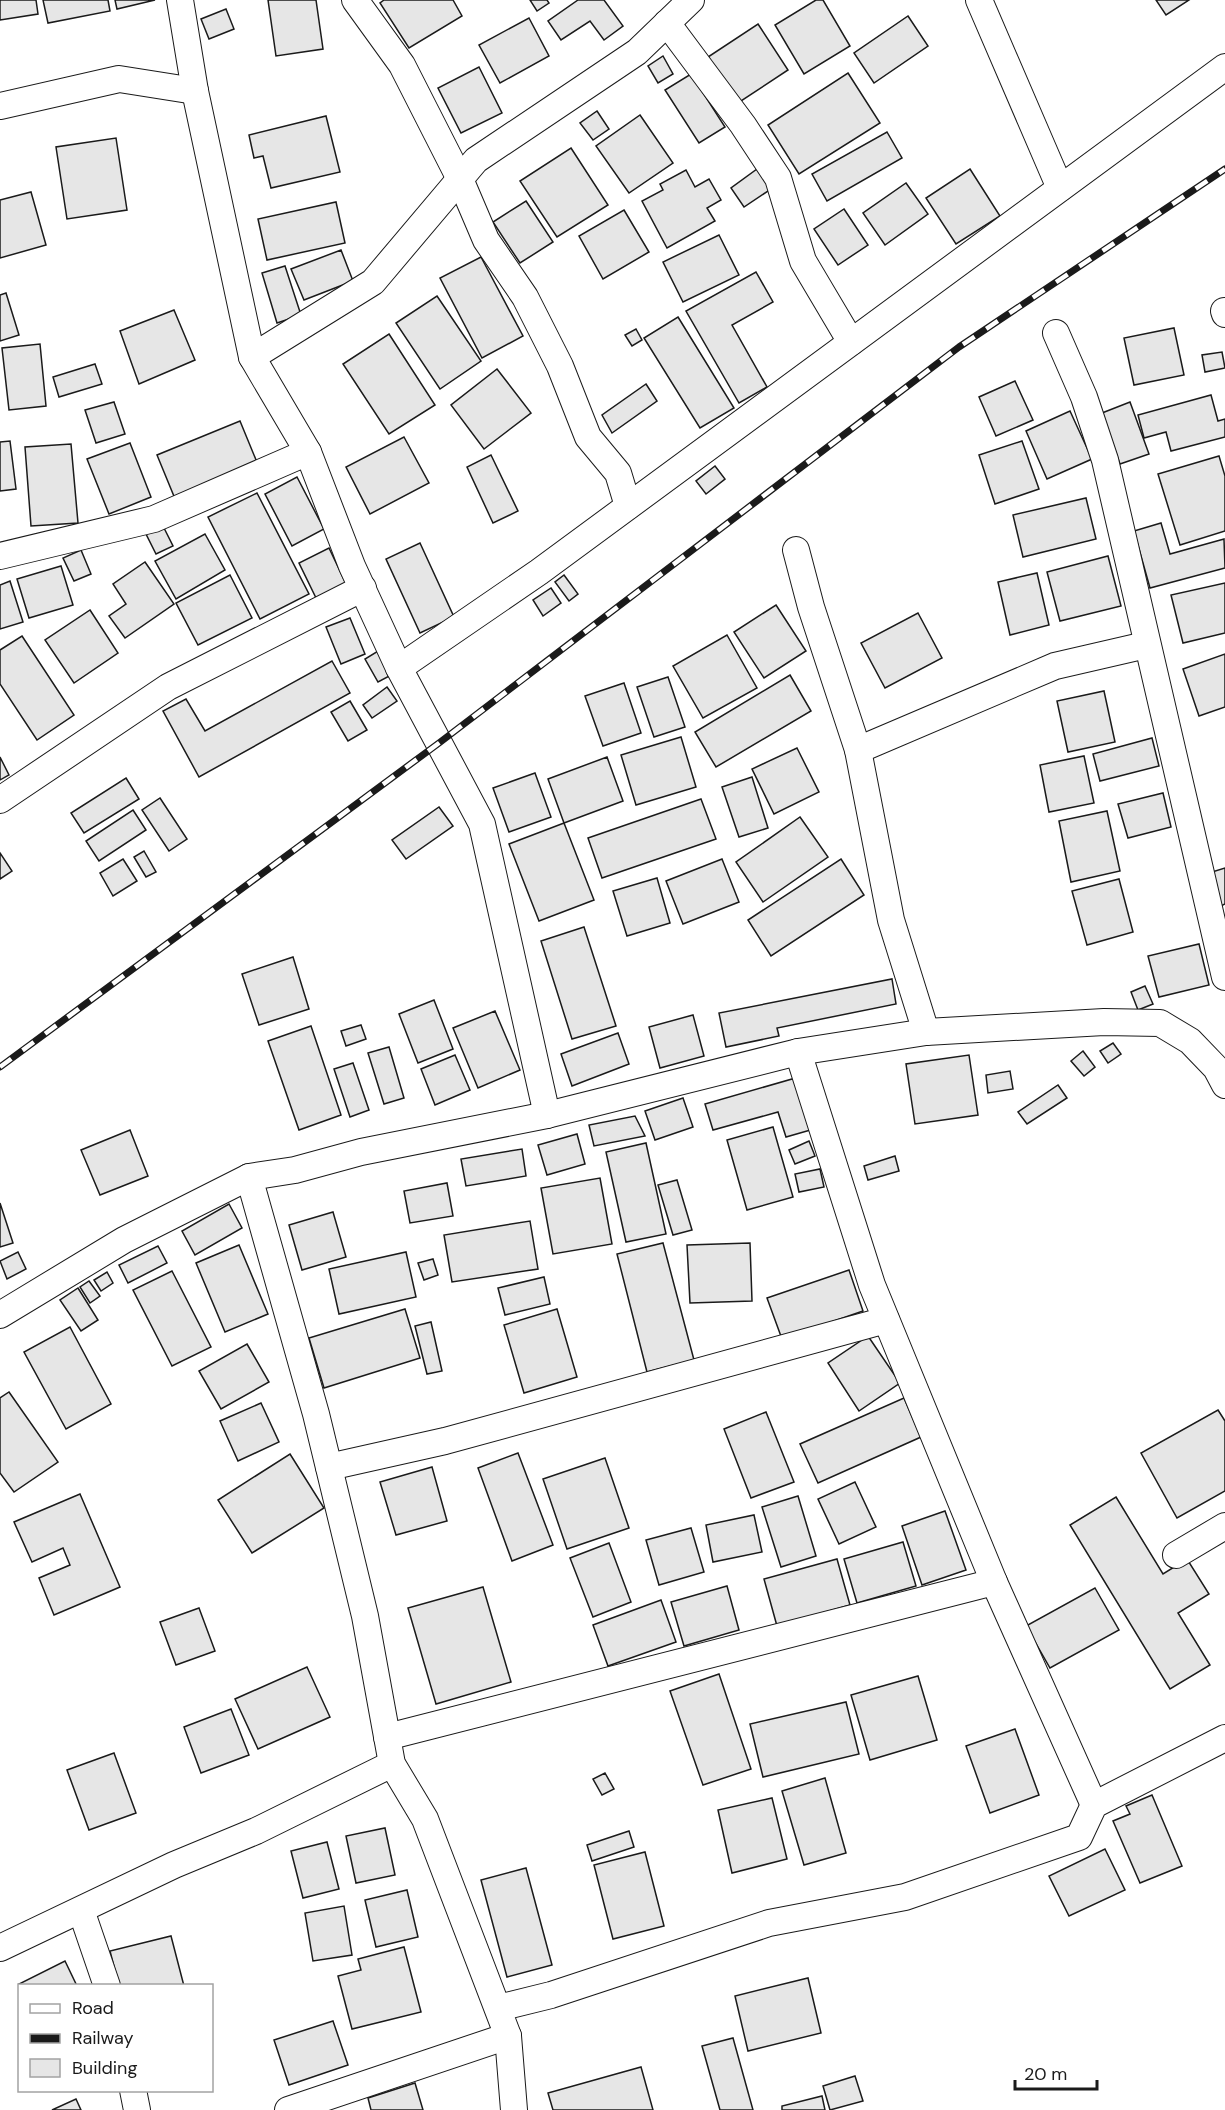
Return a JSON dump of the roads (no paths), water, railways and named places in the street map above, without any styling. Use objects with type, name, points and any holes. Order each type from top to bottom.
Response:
[{"type":"street","points":[[180,0],[195,91],[252,357],[308,452],[363,588],[399,668],[482,824],[547,1115]]},
{"type":"street","points":[[355,0],[402,65],[460,179],[486,240],[525,297],[560,366],[588,437],[618,473],[628,506]]},
{"type":"street","points":[[252,357],[373,282],[476,160],[637,52],[691,0]]},
{"type":"street","points":[[979,0],[1059,188]]},
{"type":"street","points":[[667,23],[743,125],[778,178],[802,261],[851,342]]},
{"type":"street","points":[[399,668],[539,572],[1225,67]]},
{"type":"street","points":[[0,106],[119,79],[195,91]]},
{"type":"street","points":[[1056,333],[1084,397],[1105,460],[1146,645],[1225,977]]},
{"type":"street","points":[[0,556],[154,519],[308,452]]},
{"type":"street","points":[[796,550],[811,607],[858,750],[891,920],[926,1032]]},
{"type":"street","points":[[0,800],[168,687],[363,588]]},
{"type":"street","points":[[858,750],[1055,666],[1146,645]]},
{"type":"street","points":[[0,1315],[124,1240],[249,1177],[295,1170],[361,1152],[547,1115],[798,1052],[926,1032],[1104,1022],[1160,1023],[1190,1041],[1222,1073]]},
{"type":"street","points":[[798,1052],[872,1285],[994,1582],[1094,1805]]},
{"type":"street","points":[[249,1177],[329,1467],[364,1616],[392,1764],[425,1819],[508,2036],[514,2110]]},
{"type":"street","points":[[329,1467],[456,1438],[886,1320]]},
{"type":"street","points":[[1176,1555],[1225,1526]]},
{"type":"street","points":[[387,1737],[994,1582]]},
{"type":"street","points":[[498,2008],[551,1995],[769,1923],[905,1897],[1078,1838],[1094,1805],[1225,1738]]},
{"type":"street","points":[[0,1948],[174,1865],[276,1822],[392,1764]]},
{"type":"street","points":[[81,1910],[105,1984]]},
{"type":"street","points":[[288,2110],[508,2036]]},
{"type":"street","points":[[133,2092],[137,2110]]},
{"type":"railway","points":[[0,1067],[439,743],[959,347],[1225,169]]}]
